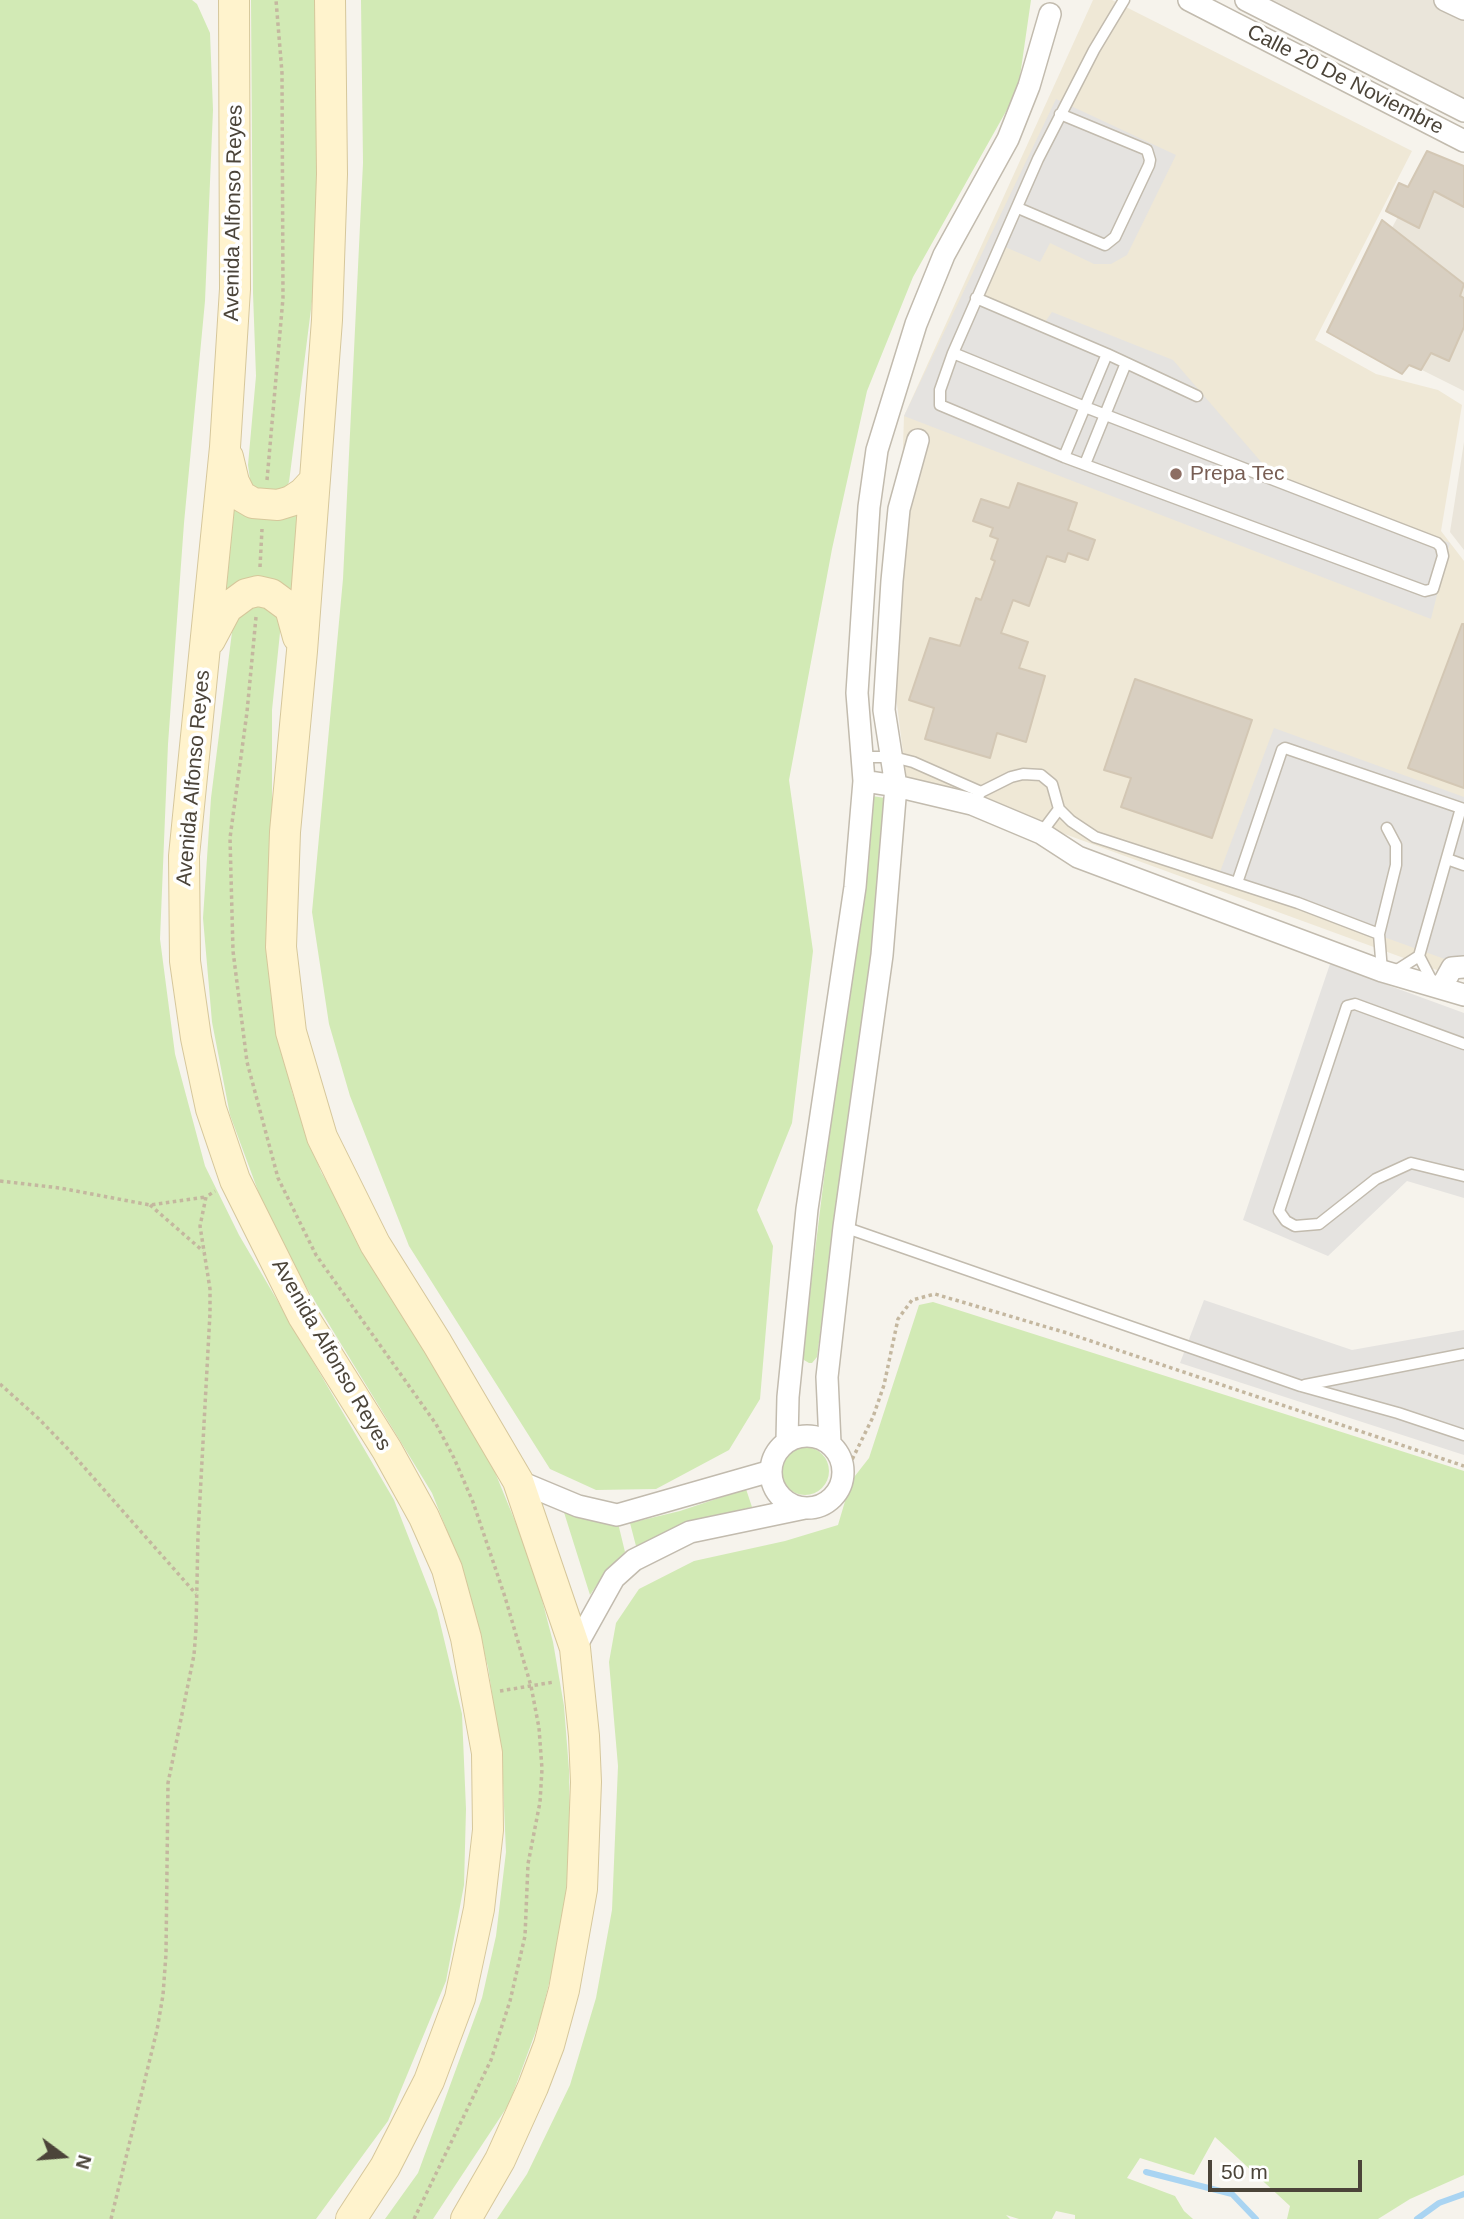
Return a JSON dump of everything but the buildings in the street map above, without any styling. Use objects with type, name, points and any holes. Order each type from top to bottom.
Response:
[{"type":"main road","points":[[330,0],[332,174],[327,320],[302,651],[285,832],[281,934],[291,1032],[322,1137],[375,1244],[519,1481],[575,1648],[586,1782],[582,1889],[564,1990],[549,2045],[533,2087],[500,2160],[467,2219]]},
{"type":"main road","name":"Avenida Alfonso Reyes","points":[[230,7],[235,289],[225,447],[184,856],[185,961],[196,1038],[211,1109],[235,1180],[303,1316],[387,1450],[437,1543],[466,1638],[487,1753],[488,1830],[479,1909],[460,1998],[429,2081],[385,2167],[351,2219]]},
{"type":"main road","points":[[225,447],[234,482],[241,496],[253,503],[278,505],[291,501],[315,480]]},
{"type":"main road","points":[[205,650],[227,608],[246,594],[258,591],[271,594],[290,608],[302,651]]},
{"type":"street","name":"Calle 20 De Noviembre","points":[[1189,0],[1464,141]]},
{"type":"street","name":"Calle 20 De Noviembre","points":[[1246,0],[1464,111]]},
{"type":"street","points":[[1445,0],[1464,9]]},
{"type":"street","points":[[805,1508],[792,1505],[781,1497],[773,1485],[771,1471],[773,1458],[786,1440],[807,1209],[855,887],[864,780],[857,692],[869,507],[877,450],[916,324],[944,255],[1008,139],[1029,86],[1051,14]]},
{"type":"street","points":[[830,1443],[827,1377],[844,1227],[882,955],[897,786],[884,710],[899,509],[918,440]]},
{"type":"street","points":[[869,507],[899,509]]},
{"type":"street","points":[[864,780],[976,798],[1041,833],[1078,857],[1386,972],[1464,995]]},
{"type":"street","points":[[1437,986],[1452,968],[1464,967]]},
{"type":"street","points":[[575,1648],[614,1578],[634,1560],[690,1532],[818,1506],[829,1500],[838,1491],[843,1478],[839,1453],[830,1443],[819,1437],[805,1435],[786,1440]]},
{"type":"street","points":[[519,1481],[578,1506],[617,1515],[771,1471]]},
{"type":"lane","points":[[953,353],[1105,415],[1437,543],[1443,556],[1433,589],[1425,591],[1065,457],[940,405],[940,390],[953,353],[976,298],[1060,114],[1124,0]]},
{"type":"lane","points":[[1018,208],[1105,244],[1115,237],[1149,165],[1147,150],[1060,114]]},
{"type":"lane","points":[[976,298],[1197,396]]},
{"type":"lane","points":[[1065,457],[1107,354]]},
{"type":"lane","points":[[1085,464],[1126,363]]},
{"type":"lane","points":[[1237,883],[1282,750],[1285,748],[1462,808],[1419,956],[1437,986]]},
{"type":"lane","points":[[862,757],[893,757],[913,762],[976,798],[1011,776],[1041,775],[1052,784],[1059,809],[1071,821],[1095,837],[1237,883],[1379,934]]},
{"type":"lane","points":[[1041,833],[1059,809]]},
{"type":"lane","points":[[1387,828],[1396,845],[1396,865],[1379,934],[1386,972],[1419,956]]},
{"type":"lane","points":[[1447,859],[1464,865]]},
{"type":"lane","points":[[1464,1044],[1355,1004],[1347,1006],[1279,1211],[1286,1221],[1295,1226],[1319,1224],[1376,1179],[1411,1163],[1464,1176]]},
{"type":"lane","points":[[844,1227],[1301,1386],[1464,1434]]},
{"type":"lane","points":[[1301,1386],[1464,1354]]},
{"type":"path","points":[[276,0],[282,73],[283,298],[247,712],[230,838],[233,951],[247,1062],[278,1178],[316,1255],[436,1424],[454,1458],[477,1514],[531,1686],[539,1728],[542,1769],[540,1802],[528,1864],[525,1936],[510,2001],[491,2060],[414,2219]]},
{"type":"path","points":[[0,1181],[61,1188],[150,1205],[206,1197],[235,1180]]},
{"type":"path","points":[[111,2219],[163,1995],[168,1783],[194,1655],[210,1313],[210,1289],[200,1226],[206,1197]]},
{"type":"path","points":[[150,1205],[203,1251]]},
{"type":"path","points":[[843,1478],[873,1417],[884,1385],[898,1320],[912,1300],[935,1294],[1080,1337],[1464,1465]]},
{"type":"path","points":[[0,1384],[69,1450],[197,1596]]},
{"type":"path","points":[[477,1695],[577,1678]]},
{"type":"shaded area","name":"Prepa Tec","points":[[1093,0],[1112,0],[1412,151],[1315,340],[1376,374],[1438,390],[1462,405],[1441,531],[1464,561],[1464,980],[906,776],[895,689],[904,416]]},
{"type":"shaded area","points":[[1243,0],[1464,0],[1464,115]]},
{"type":"shaded area","points":[[1056,99],[1176,155],[1127,255],[1111,264],[1094,264],[1050,243],[1040,262],[1005,247],[979,304],[1041,328],[1052,312],[1173,360],[1275,478],[1450,543],[1431,619],[904,416]]},
{"type":"shaded area","points":[[1428,161],[1464,178],[1464,391],[1338,328]]},
{"type":"shaded area","points":[[1464,442],[1464,550],[1450,532]]},
{"type":"shaded area","points":[[1274,728],[1464,797],[1464,966],[1218,877]]},
{"type":"shaded area","points":[[1330,964],[1464,1013],[1464,1198],[1407,1181],[1328,1256],[1243,1220]]},
{"type":"shaded area","points":[[1204,1300],[1352,1350],[1464,1330],[1464,1455],[1180,1363]]},
{"type":"green space","points":[[0,0],[192,0],[197,4],[210,33],[213,110],[205,301],[184,523],[168,744],[160,939],[175,1054],[205,1166],[239,1235],[394,1500],[437,1610],[462,1714],[466,1809],[464,1885],[446,1981],[388,2121],[316,2219],[0,2219]]},
{"type":"green space","points":[[251,0],[318,0],[317,262],[289,482],[284,491],[275,496],[251,487],[248,465],[256,376]]},
{"type":"green space","points":[[361,0],[1031,0],[1018,90],[913,277],[867,391],[832,549],[789,780],[813,951],[792,1123],[757,1210],[773,1246],[760,1399],[729,1450],[656,1489],[596,1490],[550,1469],[409,1246],[350,1096],[329,1024],[312,912],[343,579],[363,163]]},
{"type":"green space","points":[[233,497],[301,502],[292,589],[273,581],[241,582],[226,589]]},
{"type":"green space","points":[[252,603],[270,604],[281,623],[272,710],[272,824],[277,1011],[292,1092],[321,1172],[490,1460],[533,1565],[553,1642],[564,1706],[570,1832],[566,1894],[555,1959],[540,2020],[509,2104],[433,2219],[385,2219],[418,2173],[482,1998],[496,1936],[506,1852],[502,1760],[488,1667],[461,1566],[432,1493],[294,1267],[261,1199],[230,1115],[212,1022],[203,918],[211,798],[232,632],[235,618]]},
{"type":"green space","points":[[872,796],[885,798],[875,925],[817,1357],[809,1363],[803,1356],[806,1324],[836,1081],[871,838]]},
{"type":"green space","points":[[933,1302],[1464,1471],[1464,2175],[1410,2199],[1378,2219],[1287,2219],[1290,2206],[1215,2137],[1194,2175],[1140,2158],[1127,2178],[1175,2196],[1184,2211],[1193,2219],[1075,2219],[1075,2215],[1056,2211],[1052,2219],[1019,2219],[1006,2215],[1010,2219],[497,2219],[527,2174],[570,2085],[596,1998],[612,1910],[618,1766],[609,1662],[616,1623],[639,1589],[694,1561],[785,1541],[838,1525],[851,1481],[869,1458],[919,1305]]},
{"type":"green space","points":[[805,1447],[822,1454],[829,1471],[822,1488],[805,1495],[788,1488],[781,1471],[788,1454]]},
{"type":"green space","points":[[746,1489],[752,1507],[682,1525],[636,1546],[630,1523],[680,1511]]},
{"type":"green space","points":[[562,1506],[618,1523],[625,1552],[605,1573],[590,1595]]},
{"type":"waterway","points":[[1146,2172],[1232,2194],[1256,2219]]},
{"type":"waterway","points":[[1417,2219],[1439,2203],[1464,2194]]},
{"type":"place","name":"Prepa Tec","points":[[1176,474]]}]
